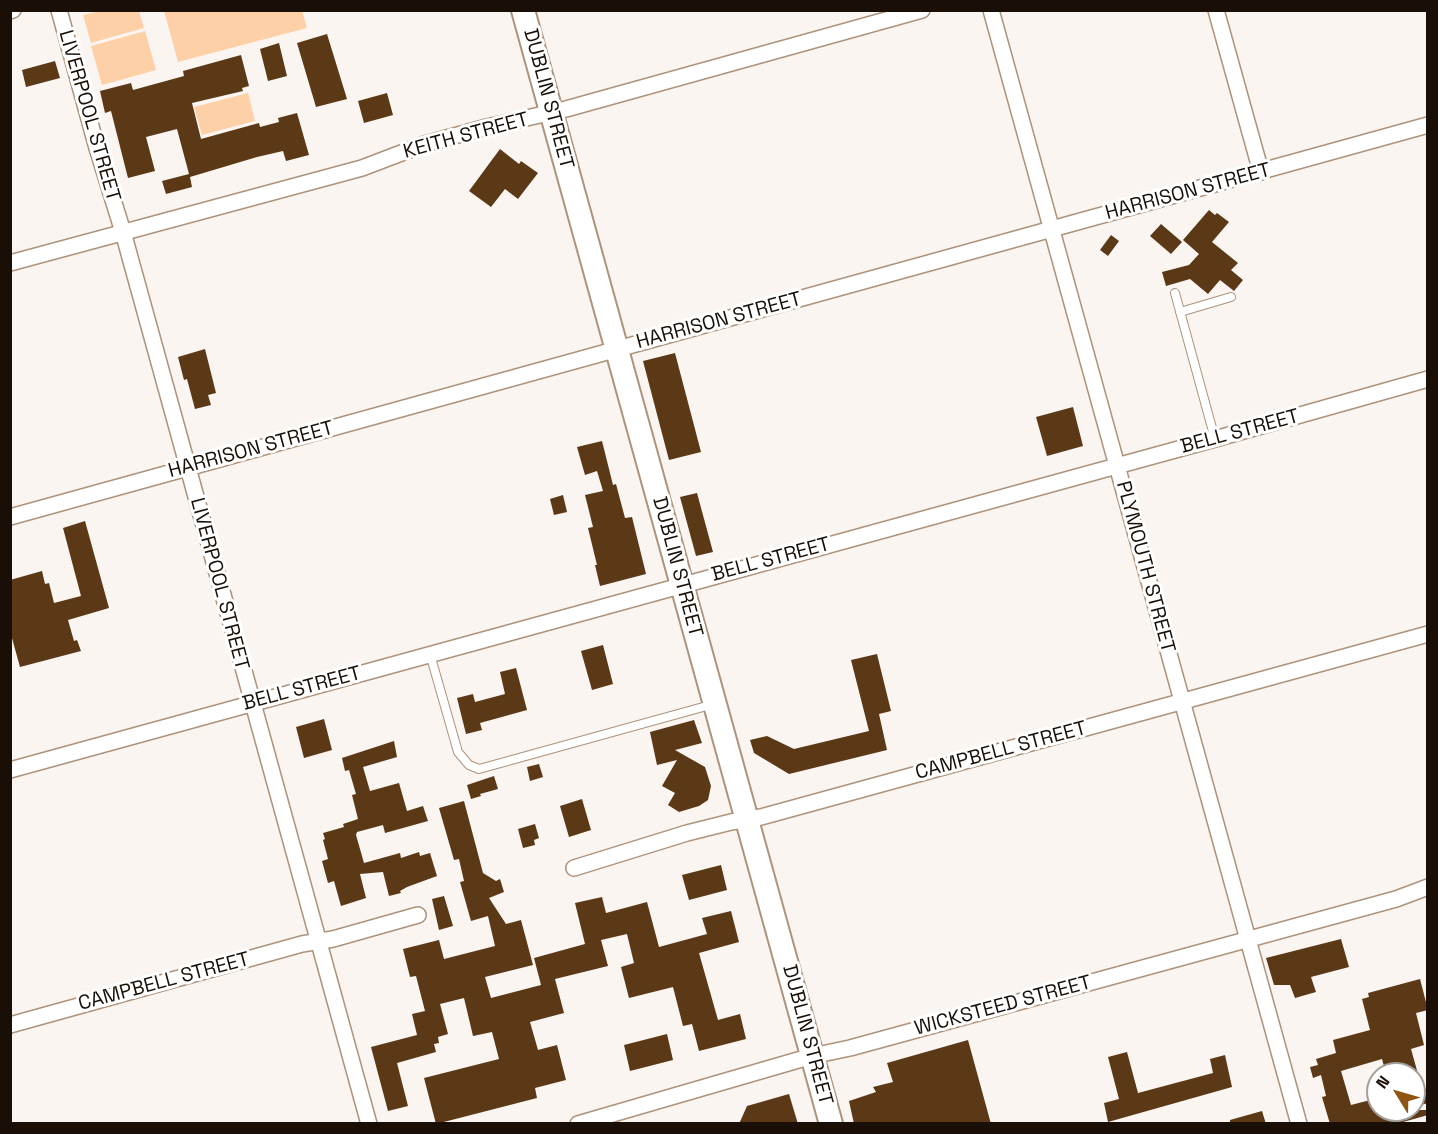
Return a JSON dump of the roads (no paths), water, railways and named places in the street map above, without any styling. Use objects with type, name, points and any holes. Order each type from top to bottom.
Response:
[{"type":"main road","name":"DUBLIN STREET","points":[[523,10],[831,1124]]},
{"type":"street","name":"LIVERPOOL STREET","points":[[59,10],[123,232],[369,1124]]},
{"type":"street","name":"KEITH STREET","points":[[10,263],[362,168],[425,144],[551,112],[922,10]]},
{"type":"street","name":"PLYMOUTH STREET","points":[[991,10],[1299,1124]]},
{"type":"street","points":[[1216,10],[1261,172]]},
{"type":"street","name":"HARRISON STREET","points":[[10,517],[1428,124]]},
{"type":"street","name":"BELL STREET","points":[[10,770],[682,584],[1215,440],[1428,379]]},
{"type":"street","name":"CAMPBELL STREET","points":[[574,868],[687,833],[773,814],[1428,634]]},
{"type":"street","name":"WICKSTEED STREET","points":[[579,1124],[812,1056],[850,1048],[1396,898],[1428,887]]},
{"type":"street","name":"CAMPBELL STREET","points":[[10,1025],[302,944],[333,939],[418,915]]},
{"type":"lane","points":[[1175,293],[1215,440]]},
{"type":"lane","points":[[1180,312],[1232,297]]},
{"type":"lane","points":[[430,654],[458,752],[469,765],[479,768],[715,704]]}]
